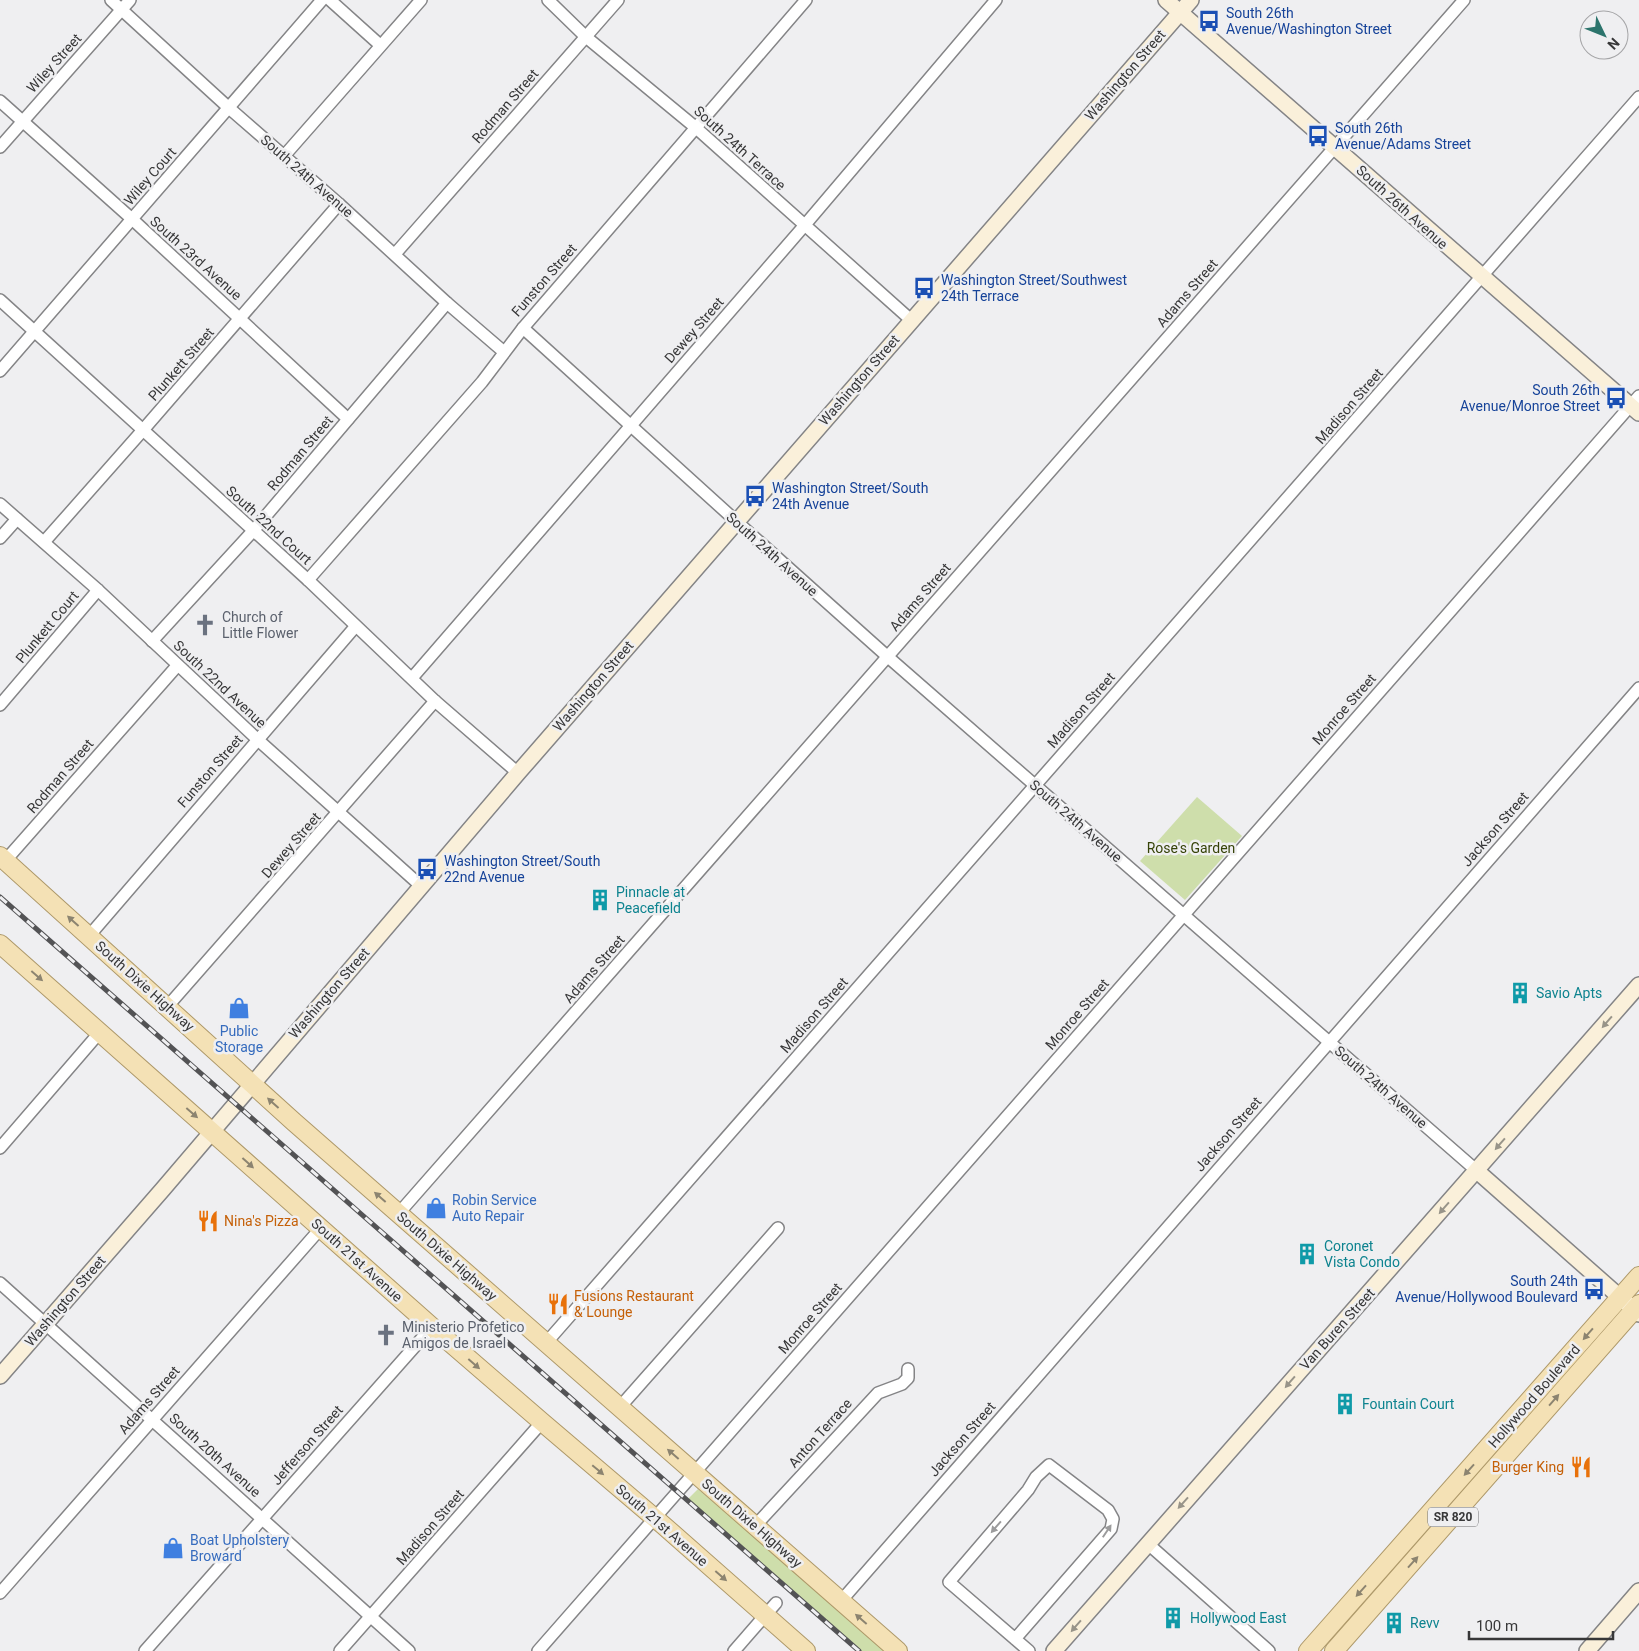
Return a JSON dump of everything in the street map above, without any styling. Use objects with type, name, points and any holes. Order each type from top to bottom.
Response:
[{"type":"main road","name":"South Dixie Highway","points":[[2,859],[251,1084],[898,1651]]},
{"type":"main road","name":"South 21st Avenue","points":[[0,944],[432,1327],[542,1422],[655,1518],[771,1609],[806,1651]]},
{"type":"main road","name":"Hollywood Boulevard","points":[[1308,1651],[1639,1276]]},
{"type":"main road","name":"Hollywood Boulevard","points":[[1334,1651],[1637,1310]]},
{"type":"main road","points":[[1522,1438],[1518,1426],[1519,1422],[1537,1402],[1538,1392]]},
{"type":"street","name":"South 24th Avenue","points":[[111,0],[395,254],[447,303],[504,352]]},
{"type":"street","name":"Wiley Street","points":[[0,147],[130,0]]},
{"type":"street","name":"Wiley Court","points":[[0,371],[322,0]]},
{"type":"street","points":[[330,0],[380,45]]},
{"type":"street","points":[[284,156],[421,0]]},
{"type":"street","name":"South 24th Terrace","points":[[548,0],[586,37],[695,128],[911,320]]},
{"type":"street","name":"Rodman Street","points":[[395,254],[618,0]]},
{"type":"street","name":"Funston Street","points":[[308,580],[482,382],[523,328],[806,0]]},
{"type":"street","name":"Dewey Street","points":[[412,678],[804,226],[996,0]]},
{"type":"street","name":"South 26th Avenue","points":[[1166,0],[1482,277],[1636,405]]},
{"type":"street","name":"Washington Street","points":[[0,1376],[518,773],[1190,0]]},
{"type":"street","name":"Adams Street","points":[[399,1214],[1464,0]]},
{"type":"street","name":"Madison Street","points":[[546,1343],[1639,97]]},
{"type":"street","name":"South 23rd Avenue","points":[[0,101],[348,419]]},
{"type":"street","name":"Plunkett Street","points":[[44,542],[339,204]]},
{"type":"street","name":"South 22nd Court","points":[[0,300],[308,580],[355,627],[436,701],[518,773]]},
{"type":"street","name":"Rodman Street","points":[[152,642],[253,531],[447,303]]},
{"type":"street","name":"South 24th Avenue","points":[[523,328],[888,657],[1329,1041],[1620,1298],[1637,1310]]},
{"type":"street","name":"Monroe Street","points":[[538,1651],[879,1260],[1636,405]]},
{"type":"street","name":"South 22nd Avenue","points":[[0,504],[98,590],[257,739],[421,886]]},
{"type":"street","points":[[0,538],[17,519]]},
{"type":"street","name":"Plunkett Court","points":[[0,705],[98,590]]},
{"type":"street","name":"Funston Street","points":[[89,936],[355,627]]},
{"type":"street","name":"Rodman Street","points":[[2,859],[178,666]]},
{"type":"street","name":"Jackson Street","points":[[840,1601],[1639,688]]},
{"type":"street","name":"Dewey Street","points":[[168,1007],[436,701]]},
{"type":"street","name":"Van Buren Street","points":[[1054,1651],[1639,985]]},
{"type":"street","points":[[0,1148],[100,1032]]},
{"type":"street","name":"Adams Street","points":[[0,1593],[321,1228]]},
{"type":"street","points":[[620,1407],[778,1228]]},
{"type":"street","name":"South 20th Avenue","points":[[0,1282],[409,1651]]},
{"type":"street","name":"Jefferson Street","points":[[145,1651],[263,1519],[382,1381],[432,1327]]},
{"type":"street","name":"Anton Terrace","points":[[755,1526],[878,1393],[902,1384],[908,1378],[908,1369]]},
{"type":"street","name":"Madison Street","points":[[340,1651],[542,1422]]},
{"type":"street","points":[[1015,1639],[1111,1529],[1113,1519],[1108,1510],[1049,1465],[1036,1477],[1028,1490],[949,1582],[1015,1639],[1029,1651]]},
{"type":"street","points":[[1148,1543],[1269,1651]]},
{"type":"street","points":[[1587,1651],[1639,1591]]},
{"type":"street","points":[[734,1651],[771,1609]]},
{"type":"green space","name":"Rose's Garden","points":[[1197,797],[1242,836],[1185,900],[1140,861]]},
{"type":"green space","points":[[698,1489],[889,1651],[859,1651],[687,1500]]},
{"type":"railway","points":[[0,897],[859,1651]]},
{"type":"place","name":"South 26th Avenue/Washington Street","points":[[1209,21]]},
{"type":"place","name":"South 26th Avenue/Adams Street","points":[[1318,136]]},
{"type":"place","name":"Washington Street/Southwest 24th Terrace","points":[[924,288]]},
{"type":"place","name":"South 26th Avenue/Monroe Street","points":[[1616,398]]},
{"type":"place","name":"Washington Street/South 24th Avenue","points":[[755,496]]},
{"type":"place","name":"Church of Little Flower","points":[[205,625]]},
{"type":"place","name":"Washington Street/South 22nd Avenue","points":[[427,869]]},
{"type":"place","name":"Pinnacle at Peacefield","points":[[600,900]]},
{"type":"place","name":"Savio Apts","points":[[1520,993]]},
{"type":"place","name":"Public Storage","points":[[239,1008]]},
{"type":"place","name":"Robin Service Auto Repair","points":[[436,1208]]},
{"type":"place","name":"Nina's Pizza","points":[[208,1221]]},
{"type":"place","name":"Coronet Vista Condo","points":[[1307,1254]]},
{"type":"place","name":"South 24th Avenue/Hollywood Boulevard","points":[[1594,1289]]},
{"type":"place","name":"Fusions Restaurant & Lounge","points":[[558,1304]]},
{"type":"place","name":"Ministerio Profetico Amigos de Israel","points":[[386,1335]]},
{"type":"place","name":"Fountain Court","points":[[1345,1404]]},
{"type":"place","name":"Burger King","points":[[1581,1467]]},
{"type":"place","name":"Boat Upholstery Broward","points":[[173,1548]]},
{"type":"place","name":"Hollywood East","points":[[1173,1618]]},
{"type":"place","name":"Revv","points":[[1394,1623]]}]
